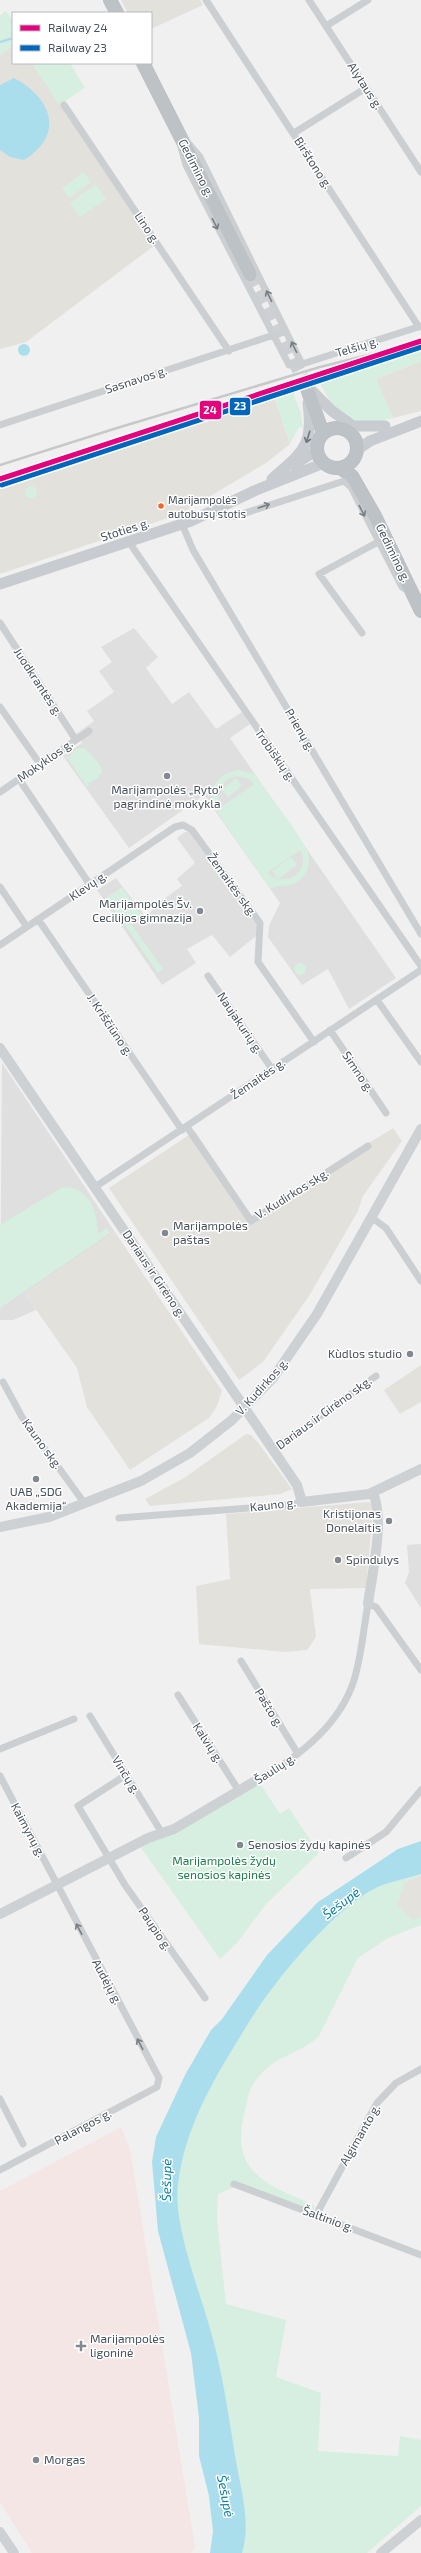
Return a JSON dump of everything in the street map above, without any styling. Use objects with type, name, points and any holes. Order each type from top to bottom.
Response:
[{"type":"highway","points":[[110,0],[116,12]]},
{"type":"highway","name":"Gedimino g.","points":[[144,64],[250,274]]},
{"type":"highway","points":[[307,388],[329,430]]},
{"type":"highway","points":[[341,428],[352,434],[356,453],[352,462],[340,468],[324,463],[317,450],[319,438],[329,430],[341,428]]},
{"type":"highway","name":"Gedimino g.","points":[[356,453],[375,516]]},
{"type":"highway","name":"Gedimino g.","points":[[340,468],[352,476],[375,516],[421,611]]},
{"type":"main road","points":[[307,388],[332,412],[354,426],[385,426],[418,422]]},
{"type":"main road","points":[[272,479],[302,451],[308,440],[311,426],[307,388]]},
{"type":"main road","points":[[356,453],[370,441],[418,422]]},
{"type":"main road","points":[[352,434],[367,432],[385,426]]},
{"type":"main road","name":"Stoties g.","points":[[254,491],[317,450]]},
{"type":"main road","name":"Stoties g.","points":[[0,584],[182,524],[213,512],[254,491],[324,463]]},
{"type":"street","name":"Birštono g.","points":[[206,0],[420,327]]},
{"type":"street","name":"Alytaus g.","points":[[309,0],[421,172]]},
{"type":"street","points":[[326,26],[368,0]]},
{"type":"street","points":[[294,133],[366,88]]},
{"type":"street","name":"Lino g.","points":[[64,105],[229,351]]},
{"type":"street","points":[[180,136],[200,157],[302,364]]},
{"type":"street","points":[[180,136],[181,151],[186,165],[273,336]]},
{"type":"street","name":"Telšių g.","points":[[273,336],[289,365],[292,366],[420,327]]},
{"type":"street","name":"Sasnavos g.","points":[[0,425],[229,351],[286,331]]},
{"type":"street","points":[[213,512],[226,516],[236,516],[344,481],[351,487],[402,587],[412,592]]},
{"type":"street","name":"Prienų g.","points":[[182,524],[193,550],[421,934]]},
{"type":"street","name":"Trobiškių g.","points":[[129,542],[137,556],[421,966]]},
{"type":"street","points":[[362,633],[319,574],[378,542]]},
{"type":"street","name":"Juodkrantės g.","points":[[0,624],[76,740]]},
{"type":"street","points":[[0,707],[40,764]]},
{"type":"street","name":"Mokyklos g.","points":[[0,792],[89,731]]},
{"type":"street","points":[[19,779],[90,885]]},
{"type":"street","name":"Žemaitės skg.","points":[[175,827],[183,825],[192,830],[260,923],[258,962],[314,1042]]},
{"type":"street","name":"Klevų g.","points":[[0,945],[175,827]]},
{"type":"street","points":[[0,887],[27,927]]},
{"type":"street","name":"J. Kriščiūno g.","points":[[38,919],[184,1129]]},
{"type":"street","name":"Žemaitės g.","points":[[95,1187],[421,970]]},
{"type":"street","name":"Naujakurių g.","points":[[208,976],[272,1069]]},
{"type":"street","points":[[377,1000],[421,1062]]},
{"type":"street","name":"Simno g.","points":[[330,1030],[386,1113]]},
{"type":"street","name":"Dariaus ir Girėno g.","points":[[1,1053],[95,1187],[273,1450],[299,1489],[302,1502]]},
{"type":"street","name":"V. Kudirkos skg.","points":[[184,1129],[251,1220],[368,1146]]},
{"type":"street","name":"V. Kudirkos g.","points":[[0,1527],[49,1517],[85,1504],[159,1472],[215,1434],[244,1409],[273,1378],[302,1338],[421,1129]]},
{"type":"street","name":"V. Kudirkos g.","points":[[408,1154],[421,1141]]},
{"type":"street","points":[[371,1216],[386,1228],[421,1281]]},
{"type":"street","name":"Dariaus ir Girėno skg.","points":[[273,1450],[376,1376]]},
{"type":"street","name":"Kauno skg.","points":[[3,1382],[22,1416],[85,1504]]},
{"type":"street","name":"Kauno g.","points":[[119,1518],[288,1505],[302,1502],[362,1496],[373,1493],[421,1470]]},
{"type":"street","name":"Šaulių g.","points":[[0,1914],[109,1857],[174,1828],[258,1780],[311,1744],[350,1693],[356,1673],[368,1604],[376,1535],[377,1506],[373,1493]]},
{"type":"street","points":[[368,1604],[376,1607],[421,1670]]},
{"type":"street","name":"Pašto g.","points":[[241,1661],[298,1754]]},
{"type":"street","name":"Kalvių g.","points":[[178,1695],[239,1791]]},
{"type":"street","name":"Vinčų g.","points":[[90,1716],[162,1833]]},
{"type":"street","points":[[0,1749],[74,1719]]},
{"type":"street","name":"Paupio g.","points":[[126,1775],[78,1806],[130,1891],[205,1998]]},
{"type":"street","name":"Kaimynų g.","points":[[0,1776],[56,1885]]},
{"type":"street","points":[[346,1858],[386,1832],[421,1790]]},
{"type":"street","name":"Audėjų g.","points":[[56,1885],[162,2076]]},
{"type":"street","name":"Algimanto g.","points":[[316,2215],[377,2103],[396,2083],[421,2069]]},
{"type":"street","name":"Palangos g.","points":[[0,2170],[157,2087],[162,2076]]},
{"type":"street","points":[[0,2099],[23,2144]]},
{"type":"street","name":"Šaltinio g.","points":[[234,2184],[421,2255]]},
{"type":"street","points":[[381,2553],[421,2520]]},
{"type":"street","points":[[0,2532],[14,2553]]},
{"type":"shaded area","points":[[121,0],[200,0],[203,5],[152,29],[152,12],[127,12]]},
{"type":"shaded area","points":[[12,47],[12,64],[33,64],[155,245],[26,342],[0,349],[0,55]]},
{"type":"shaded area","points":[[421,361],[421,411],[393,418],[376,379]]},
{"type":"shaded area","points":[[273,393],[290,444],[266,463],[180,514],[0,574],[0,489],[132,446],[215,412]]},
{"type":"shaded area","name":"Marijampolės „Ryto“ pagrindinė mokykla","points":[[134,628],[158,657],[146,668],[172,704],[189,692],[216,729],[242,712],[250,724],[230,738],[396,978],[349,1009],[328,969],[302,985],[268,937],[269,926],[280,903],[204,795],[129,848],[63,756],[82,743],[76,734],[94,721],[87,711],[114,692],[99,671],[112,662],[101,647]]},
{"type":"shaded area","name":"Marijampolės Šv. Cecilijos gimnazija","points":[[185,832],[190,832],[257,924],[256,936],[230,957],[212,935],[187,949],[196,963],[162,985],[97,890],[116,878],[145,916],[158,906],[157,904],[182,886],[177,879],[195,863],[177,838]]},
{"type":"shaded area","points":[[2,1063],[115,1232],[25,1294],[36,1310],[13,1320],[0,1320]]},
{"type":"shaded area","points":[[393,1128],[402,1141],[363,1196],[358,1211],[309,1296],[263,1362],[239,1380],[109,1188],[195,1131],[252,1216]]},
{"type":"shaded area","points":[[115,1232],[222,1391],[217,1406],[209,1418],[130,1470],[87,1407],[77,1368],[25,1294]]},
{"type":"shaded area","points":[[421,1365],[421,1402],[400,1414],[384,1390]]},
{"type":"shaded area","points":[[246,1434],[251,1435],[259,1444],[292,1489],[281,1494],[150,1506],[145,1499],[184,1478]]},
{"type":"shaded area","points":[[369,1502],[372,1505],[373,1511],[366,1588],[310,1589],[316,1637],[307,1650],[285,1652],[199,1644],[196,1586],[230,1579],[226,1514]]},
{"type":"shaded area","points":[[421,1544],[421,1608],[405,1583],[409,1572],[407,1545]]},
{"type":"shaded area","name":"Marijampolės ligoninė","points":[[121,2127],[130,2149],[195,2547],[191,2553],[32,2553],[0,2502],[0,2191]]},
{"type":"green space","points":[[6,11],[12,20],[12,47],[0,55],[0,15]]},
{"type":"green space","points":[[33,64],[71,64],[85,88],[59,105]]},
{"type":"green space","points":[[84,172],[91,182],[69,198],[62,188]]},
{"type":"green space","points":[[96,184],[106,199],[80,217],[70,203]]},
{"type":"green space","points":[[421,347],[421,361],[376,379],[393,418],[366,424],[349,420],[336,408],[318,379]]},
{"type":"green space","points":[[291,388],[301,413],[303,428],[299,427],[290,444],[273,393]]},
{"type":"green space","points":[[31,486],[35,488],[37,492],[35,496],[31,498],[27,496],[25,492],[27,488]]},
{"type":"green space","points":[[85,748],[100,765],[102,772],[97,779],[88,783],[89,785],[87,787],[66,756],[69,757],[76,749]]},
{"type":"green space","points":[[239,770],[254,774],[292,825],[305,846],[309,857],[309,865],[304,876],[296,883],[277,886],[270,889],[211,803],[211,797],[215,785],[222,777]],"holes":[[[236,776],[249,779],[254,784],[221,807],[219,802],[219,792],[221,787],[226,780]],[[300,850],[303,858],[302,865],[300,871],[295,876],[289,879],[281,879],[274,878],[267,873]]]},
{"type":"green space","points":[[236,778],[242,786],[228,797],[222,790]]},
{"type":"green space","points":[[291,857],[297,865],[278,879],[272,871]]},
{"type":"green space","points":[[122,887],[142,916],[131,924],[163,969],[158,973],[106,898]]},
{"type":"green space","points":[[300,963],[304,965],[306,969],[304,973],[300,975],[296,973],[294,969],[296,965]]},
{"type":"green space","points":[[63,1187],[73,1188],[86,1196],[94,1209],[98,1234],[107,1228],[110,1233],[0,1308],[0,1225]]},
{"type":"green space","name":"Marijampolės žydų senosios kapinės","points":[[259,1782],[280,1814],[289,1808],[319,1853],[266,1904],[237,1943],[220,1959],[139,1845]]},
{"type":"green space","points":[[421,1874],[421,1876],[405,1882],[413,1919],[421,1917],[421,1925],[388,1938],[358,1958],[319,2036],[307,2045],[273,2063],[253,2084],[249,2094],[241,2135],[243,2152],[248,2165],[257,2175],[269,2184],[315,2206],[312,2211],[241,2184],[218,2194],[217,2219],[226,2304],[286,2320],[276,2377],[321,2393],[318,2451],[398,2456],[400,2436],[421,2440],[421,2506],[367,2553],[242,2553],[246,2529],[244,2504],[223,2382],[217,2353],[184,2241],[180,2221],[178,2185],[182,2162],[188,2140],[205,2098],[251,2019],[289,1967],[322,1930],[356,1901],[378,1887]]},
{"type":"sand","points":[[421,1876],[421,1917],[413,1920],[397,1905],[405,1882]]},
{"type":"water","points":[[14,78],[27,86],[37,96],[45,106],[49,117],[49,128],[45,139],[37,150],[24,160],[10,157],[0,150],[0,85]]},
{"type":"water","points":[[24,344],[28,346],[30,350],[28,354],[24,356],[20,354],[18,350],[20,346]]},
{"type":"water","name":"Šešupė","points":[[421,1841],[421,1874],[378,1887],[356,1901],[322,1930],[289,1967],[251,2019],[227,2058],[205,2098],[188,2140],[178,2185],[180,2221],[184,2241],[220,2367],[244,2504],[246,2529],[242,2553],[210,2553],[213,2531],[209,2496],[199,2456],[199,2418],[191,2353],[158,2231],[152,2162],[156,2137],[185,2075],[211,2030],[222,2019],[267,1955],[318,1902],[398,1849]]},
{"type":"waterway","points":[[0,42],[12,38]]},
{"type":"tunnel","points":[[250,274],[305,383]]},
{"type":"railway","points":[[0,465],[320,367],[421,342]]},
{"type":"rail line","name":"24","points":[[0,479],[421,341]]},
{"type":"rail line","name":"23","points":[[2,485],[421,347]]},
{"type":"place","name":"Marijampolės autobusų stotis","points":[[161,506]]},
{"type":"place","name":"Marijampolės „Ryto“ pagrindinė mokykla","points":[[167,776]]},
{"type":"place","name":"Marijampolės Šv. Cecilijos gimnazija","points":[[200,911]]},
{"type":"place","name":"Marijampolės paštas","points":[[165,1233]]},
{"type":"place","name":"Kùdlos studio","points":[[410,1354]]},
{"type":"place","name":"UAB „SDG Akademija“","points":[[36,1479]]},
{"type":"place","name":"Kristijonas Donelaitis","points":[[389,1521]]},
{"type":"place","name":"Spindulys","points":[[338,1560]]},
{"type":"place","name":"Senosios žydų kapinės","points":[[240,1845]]},
{"type":"place","name":"Marijampolės ligoninė","points":[[81,2346]]},
{"type":"place","name":"Morgas","points":[[36,2460]]}]
